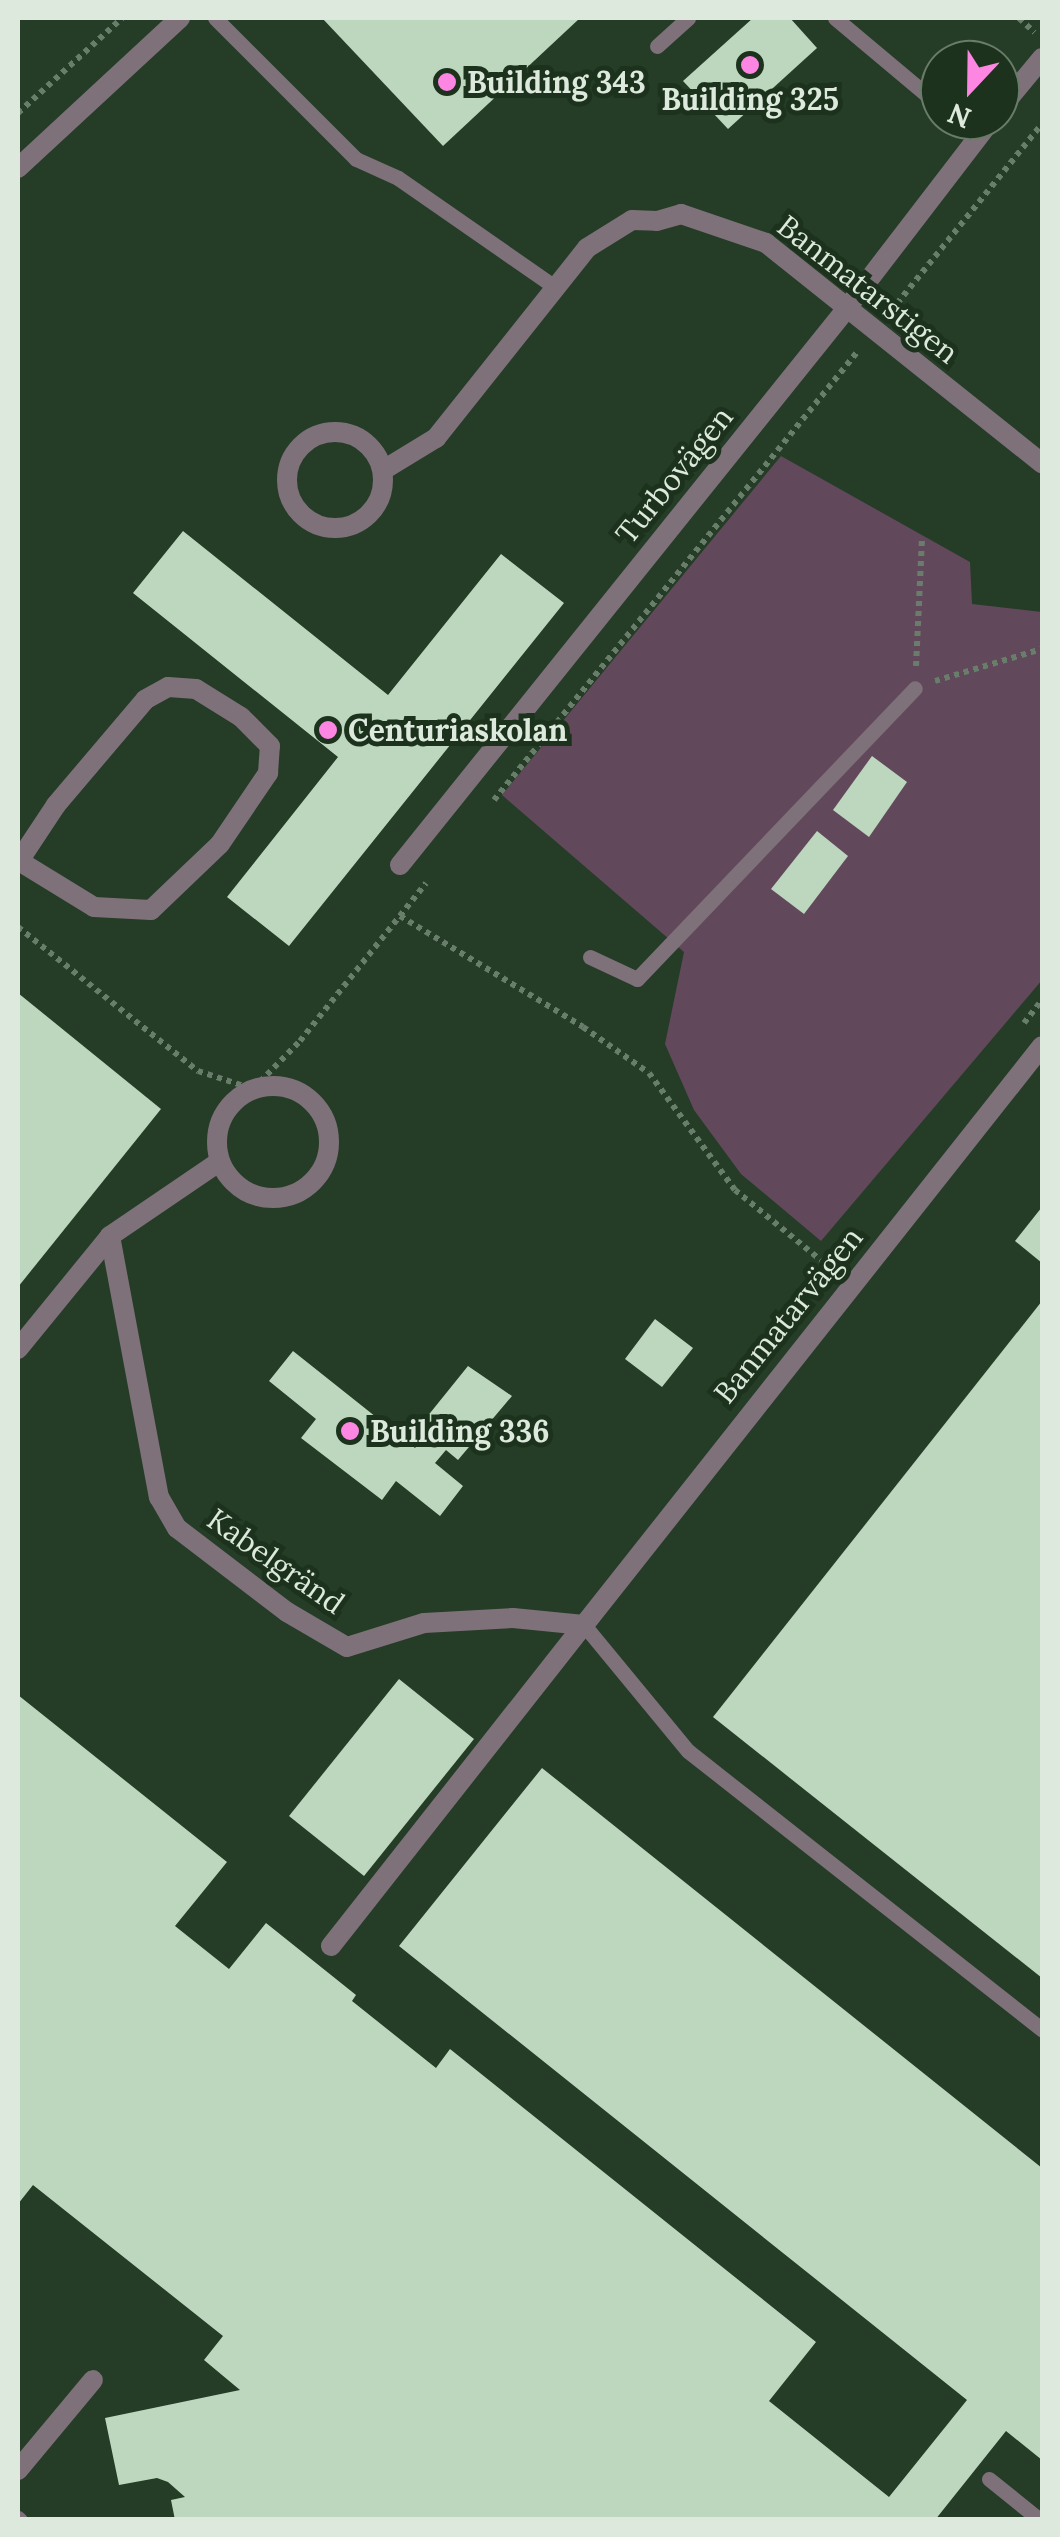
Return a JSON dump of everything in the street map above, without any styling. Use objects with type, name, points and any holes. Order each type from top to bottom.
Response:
[{"type":"street","points":[[18,168],[180,18]]},
{"type":"street","points":[[1020,85],[1042,58]]},
{"type":"street","name":"Turbovägen","points":[[400,865],[846,308],[975,140]]},
{"type":"street","name":"Banmatarstigen","points":[[385,469],[436,438],[587,248],[632,220],[657,221],[681,214],[766,243],[1042,463]]},
{"type":"street","points":[[324,430],[363,437],[385,469],[378,507],[346,530],[308,522],[285,490],[292,452],[324,430]]},
{"type":"street","points":[[168,687],[196,689],[241,717],[270,746],[268,773],[220,844],[151,910],[94,907],[18,860],[56,805],[145,700],[168,687]]},
{"type":"street","name":"Banmatarvägen","points":[[331,1946],[580,1625],[1042,1046]]},
{"type":"street","points":[[282,1086],[309,1098],[326,1122],[329,1152],[316,1179],[292,1196],[263,1198],[236,1186],[219,1162],[216,1132],[229,1106],[253,1089],[282,1086]]},
{"type":"street","points":[[18,1349],[110,1236],[219,1162]]},
{"type":"street","name":"Kabelgränd","points":[[110,1236],[159,1498],[177,1528],[286,1612],[347,1647],[424,1622],[513,1618],[580,1625]]},
{"type":"street","points":[[18,2470],[93,2380]]},
{"type":"lane","points":[[216,18],[356,159],[398,178],[556,288]]},
{"type":"lane","points":[[657,46],[688,18]]},
{"type":"lane","points":[[834,18],[920,89]]},
{"type":"lane","points":[[590,957],[637,979],[915,688]]},
{"type":"lane","points":[[580,1625],[688,1751],[1042,2030]]},
{"type":"lane","points":[[989,2478],[1040,2520]]},
{"type":"path","points":[[18,113],[122,18]]},
{"type":"path","points":[[481,816],[1042,124]]},
{"type":"path","points":[[922,537],[915,688],[984,663],[1042,649]]},
{"type":"path","points":[[18,927],[198,1072],[253,1089],[300,1041],[434,874]]},
{"type":"path","points":[[400,916],[566,1016],[650,1073],[735,1190],[826,1268],[836,1257]]},
{"type":"path","points":[[1018,1032],[1042,1000]]},
{"type":"shaded area","points":[[781,456],[970,562],[972,604],[1042,612],[1042,980],[821,1241],[741,1174],[694,1110],[665,1044],[684,952],[502,795]]},
{"type":"building","name":"Building 343","points":[[322,18],[580,18],[443,146]]},
{"type":"building","name":"Building 325","points":[[753,18],[790,18],[817,48],[728,129],[683,81]]},
{"type":"building","points":[[183,531],[388,695],[501,554],[564,603],[289,946],[227,897],[338,757],[133,593]]},
{"type":"building","points":[[872,756],[907,782],[869,837],[833,810]]},
{"type":"building","points":[[817,831],[848,856],[804,914],[771,889]]},
{"type":"building","points":[[18,993],[161,1109],[18,1287]]},
{"type":"building","points":[[1042,1207],[1042,1263],[1015,1241]]},
{"type":"building","points":[[1042,1301],[1042,1978],[713,1717]]},
{"type":"building","points":[[655,1319],[693,1348],[662,1387],[625,1359]]},
{"type":"building","name":"Building 336","points":[[293,1351],[415,1448],[426,1435],[418,1428],[468,1366],[512,1396],[458,1460],[446,1450],[435,1463],[463,1486],[440,1516],[396,1481],[382,1500],[301,1438],[316,1419],[269,1381]]},
{"type":"building","points":[[399,1679],[474,1739],[364,1876],[289,1816]]},
{"type":"building","points":[[18,1695],[227,1862],[175,1926],[229,1969],[266,1923],[356,1995],[352,2001],[436,2068],[450,2049],[816,2342],[769,2401],[889,2497],[967,2400],[399,1946],[542,1768],[1042,2168],[1042,2460],[1006,2431],[935,2520],[175,2520],[171,2500],[185,2497],[168,2482],[157,2478],[119,2485],[105,2418],[240,2390],[204,2360],[223,2336],[33,2185],[18,2204]]},
{"type":"place","name":"Building 325","points":[[750,65]]},
{"type":"place","name":"Building 343","points":[[447,82]]},
{"type":"place","name":"Centuriaskolan","points":[[328,730]]},
{"type":"place","name":"Building 336","points":[[350,1431]]}]
